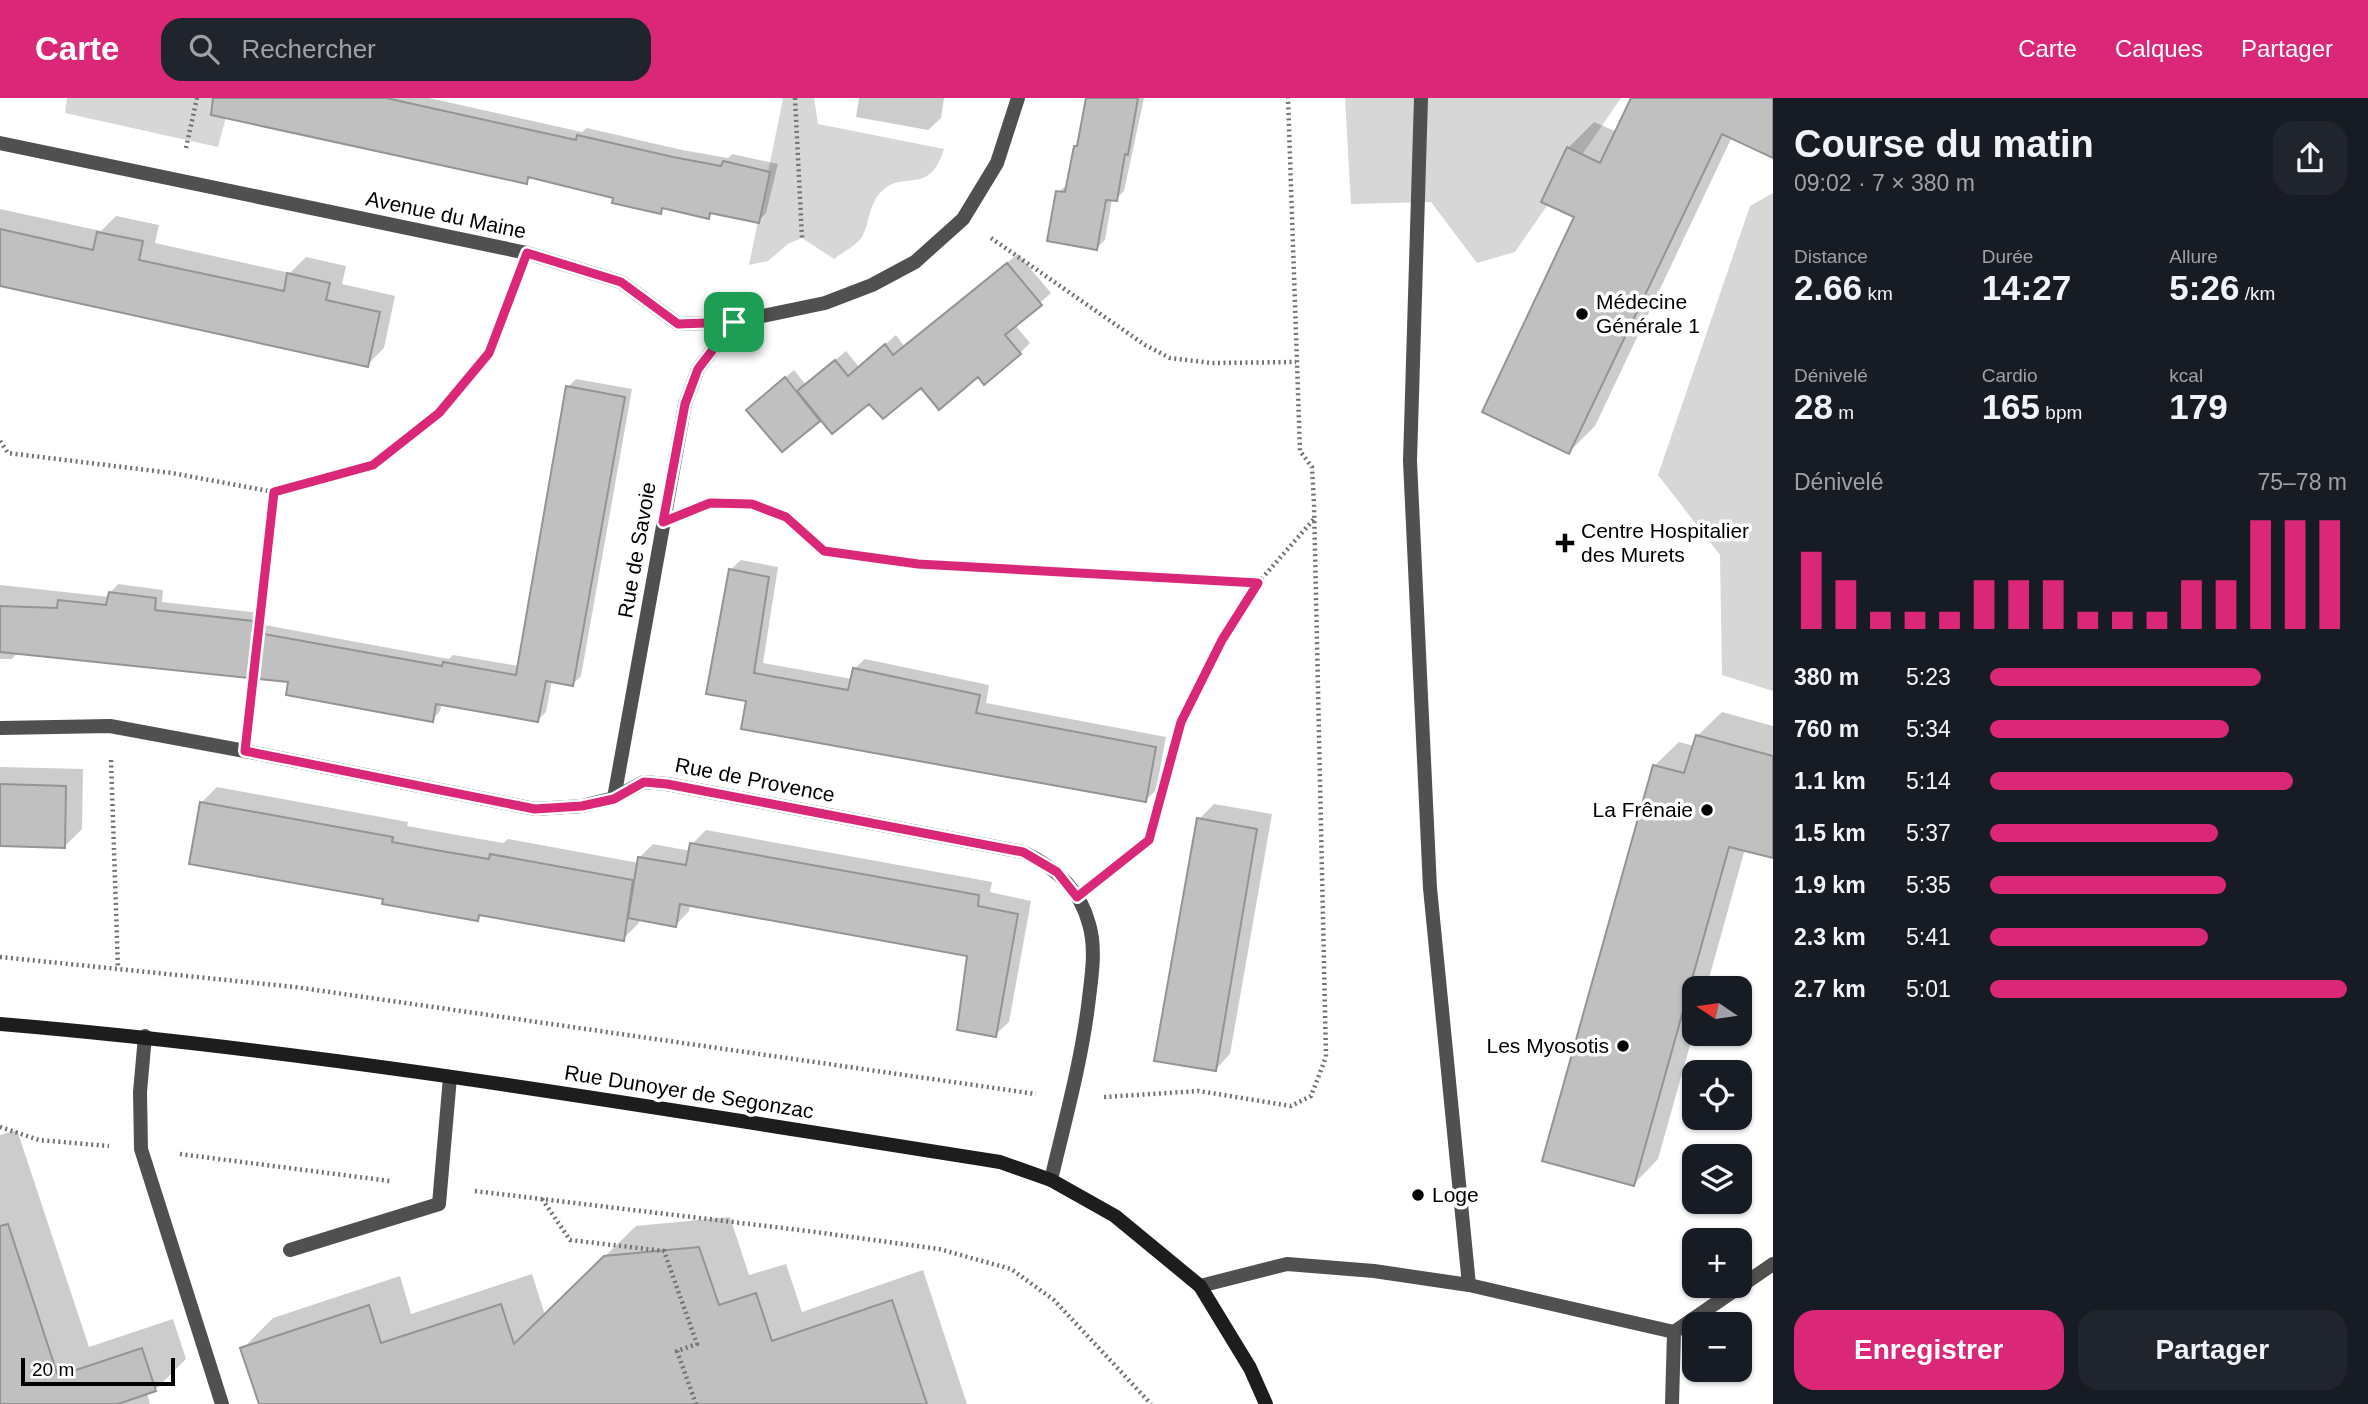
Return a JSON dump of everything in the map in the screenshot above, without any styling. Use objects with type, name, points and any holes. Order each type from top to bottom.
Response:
[{"type":"main road","name":"Rue Dunoyer de Segonzac","points":[[0,1024],[145,1036],[450,1077],[1000,1162],[1051,1180],[1115,1216],[1200,1286],[1250,1368],[1266,1404]]},
{"type":"street","name":"Avenue du Maine","points":[[0,143],[527,253],[621,282],[678,324],[734,322],[825,303],[872,285],[915,262],[963,219],[997,163],[1017,98]]},
{"type":"street","points":[[1422,98],[1410,461],[1430,888],[1469,1285]]},
{"type":"street","name":"Rue de Savoie","points":[[614,799],[685,404],[698,369],[734,322]]},
{"type":"street","name":"Rue de Provence","points":[[0,728],[110,726],[535,809],[582,806],[614,799],[644,782],[667,784],[1023,852],[1057,872],[1077,897],[1089,923],[1093,950],[1086,1019],[1071,1099],[1051,1180]]},
{"type":"street","points":[[145,1036],[141,1149],[222,1404]]},
{"type":"street","points":[[290,1250],[439,1204],[450,1077]]},
{"type":"street","points":[[1200,1286],[1287,1264],[1374,1270],[1469,1285],[1674,1332],[1773,1264]]},
{"type":"street","points":[[1672,1404],[1674,1332]]},
{"type":"path","points":[[179,180],[197,98]]},
{"type":"path","points":[[795,98],[802,238]]},
{"type":"path","points":[[963,219],[1145,345],[1170,358],[1212,363],[1296,362]]},
{"type":"path","points":[[0,441],[8,453],[172,472],[274,492],[373,465],[439,413],[489,353],[527,253]]},
{"type":"path","points":[[245,751],[274,492]]},
{"type":"path","points":[[663,522],[710,503],[752,504],[786,517],[824,551],[918,564],[1258,583]]},
{"type":"path","points":[[1077,897],[1149,840],[1181,722],[1222,640],[1258,583],[1314,519]]},
{"type":"path","points":[[110,726],[118,969]]},
{"type":"path","points":[[0,1127],[39,1140],[141,1149],[939,1249],[1011,1269],[1055,1300],[1151,1404]]},
{"type":"path","points":[[542,1199],[570,1240],[664,1251],[696,1344],[677,1351],[696,1404]]},
{"type":"shaded area","points":[[67,98],[231,98],[218,147],[65,113]]},
{"type":"shaded area","points":[[780,98],[814,98],[818,124],[944,149],[938,164],[924,178],[899,182],[882,191],[870,212],[861,238],[834,259],[802,238],[788,244],[768,261],[749,265],[783,99]]},
{"type":"shaded area","points":[[1345,98],[1621,98],[1515,252],[1477,263],[1431,202],[1351,204]]},
{"type":"shaded area","points":[[1773,193],[1773,691],[1722,675],[1720,555],[1658,475],[1750,206]]},
{"type":"building","points":[[213,98],[386,98],[576,140],[577,135],[673,157],[721,166],[723,161],[770,172],[759,223],[710,213],[709,219],[662,208],[661,214],[612,203],[613,198],[528,177],[527,184],[211,115]]},
{"type":"building","points":[[1086,98],[1138,98],[1117,201],[1106,200],[1097,250],[1047,241],[1056,191],[1065,192]]},
{"type":"building","name":"Médecine Générale 1","points":[[1631,98],[1773,98],[1773,158],[1722,134],[1569,454],[1482,412],[1574,217],[1541,202],[1567,147],[1600,163]]},
{"type":"building","points":[[0,229],[93,250],[97,232],[143,241],[139,260],[284,291],[287,273],[330,283],[326,300],[380,312],[368,367],[0,286]]},
{"type":"building","points":[[1007,263],[1042,305],[1005,335],[1021,354],[984,385],[978,377],[939,410],[921,388],[883,419],[869,404],[832,434],[797,391],[835,360],[848,376],[885,344],[893,355]]},
{"type":"building","points":[[785,377],[820,421],[782,452],[746,410]]},
{"type":"building","points":[[566,386],[625,397],[573,686],[546,681],[538,722],[436,704],[433,722],[286,695],[288,682],[0,652],[0,606],[57,608],[58,600],[106,605],[109,592],[156,598],[155,610],[253,621],[252,632],[442,666],[443,662],[516,675]]},
{"type":"building","points":[[729,569],[769,577],[754,673],[848,690],[853,668],[980,695],[976,713],[1156,747],[1146,802],[741,729],[746,701],[706,694]]},
{"type":"building","points":[[1696,735],[1773,756],[1773,858],[1729,847],[1693,976],[1682,976],[1682,1015],[1634,1186],[1542,1161],[1653,765],[1684,773]]},
{"type":"building","points":[[0,784],[66,786],[65,848],[0,846]]},
{"type":"building","points":[[200,802],[393,837],[392,842],[441,851],[489,859],[490,854],[633,880],[624,941],[479,915],[478,921],[382,904],[383,899],[189,864]]},
{"type":"building","points":[[1197,818],[1257,829],[1216,1071],[1154,1061]]},
{"type":"building","points":[[690,843],[979,895],[978,906],[1018,914],[996,1037],[957,1030],[967,956],[680,904],[676,927],[628,918],[638,857],[686,865]]},
{"type":"building","points":[[8,1224],[58,1376],[142,1348],[156,1391],[118,1404],[0,1404],[0,1226]]},
{"type":"building","points":[[699,1247],[719,1305],[756,1293],[772,1341],[892,1300],[927,1404],[259,1404],[240,1348],[369,1305],[381,1343],[501,1304],[514,1344],[604,1256]]},
{"type":"place","name":"Médecine Générale 1","points":[[1582,314]]},
{"type":"place","name":"Centre Hospitalier des Murets","points":[[1565,543]]},
{"type":"place","name":"La Frênaie","points":[[1707,810]]},
{"type":"place","name":"Les Myosotis","points":[[1623,1046]]},
{"type":"place","name":"Loge","points":[[1418,1195]]},
{"type":"route","points":[[527,253],[621,282],[678,324],[734,322],[698,369],[685,404],[663,522],[710,503],[752,504],[786,517],[824,551],[918,564],[1258,583],[1222,640],[1181,722],[1149,840],[1077,897],[1057,872],[1023,852],[667,784],[644,782],[614,799],[582,806],[535,809],[245,751],[274,492],[373,465],[439,413],[489,353],[527,253]]}]
